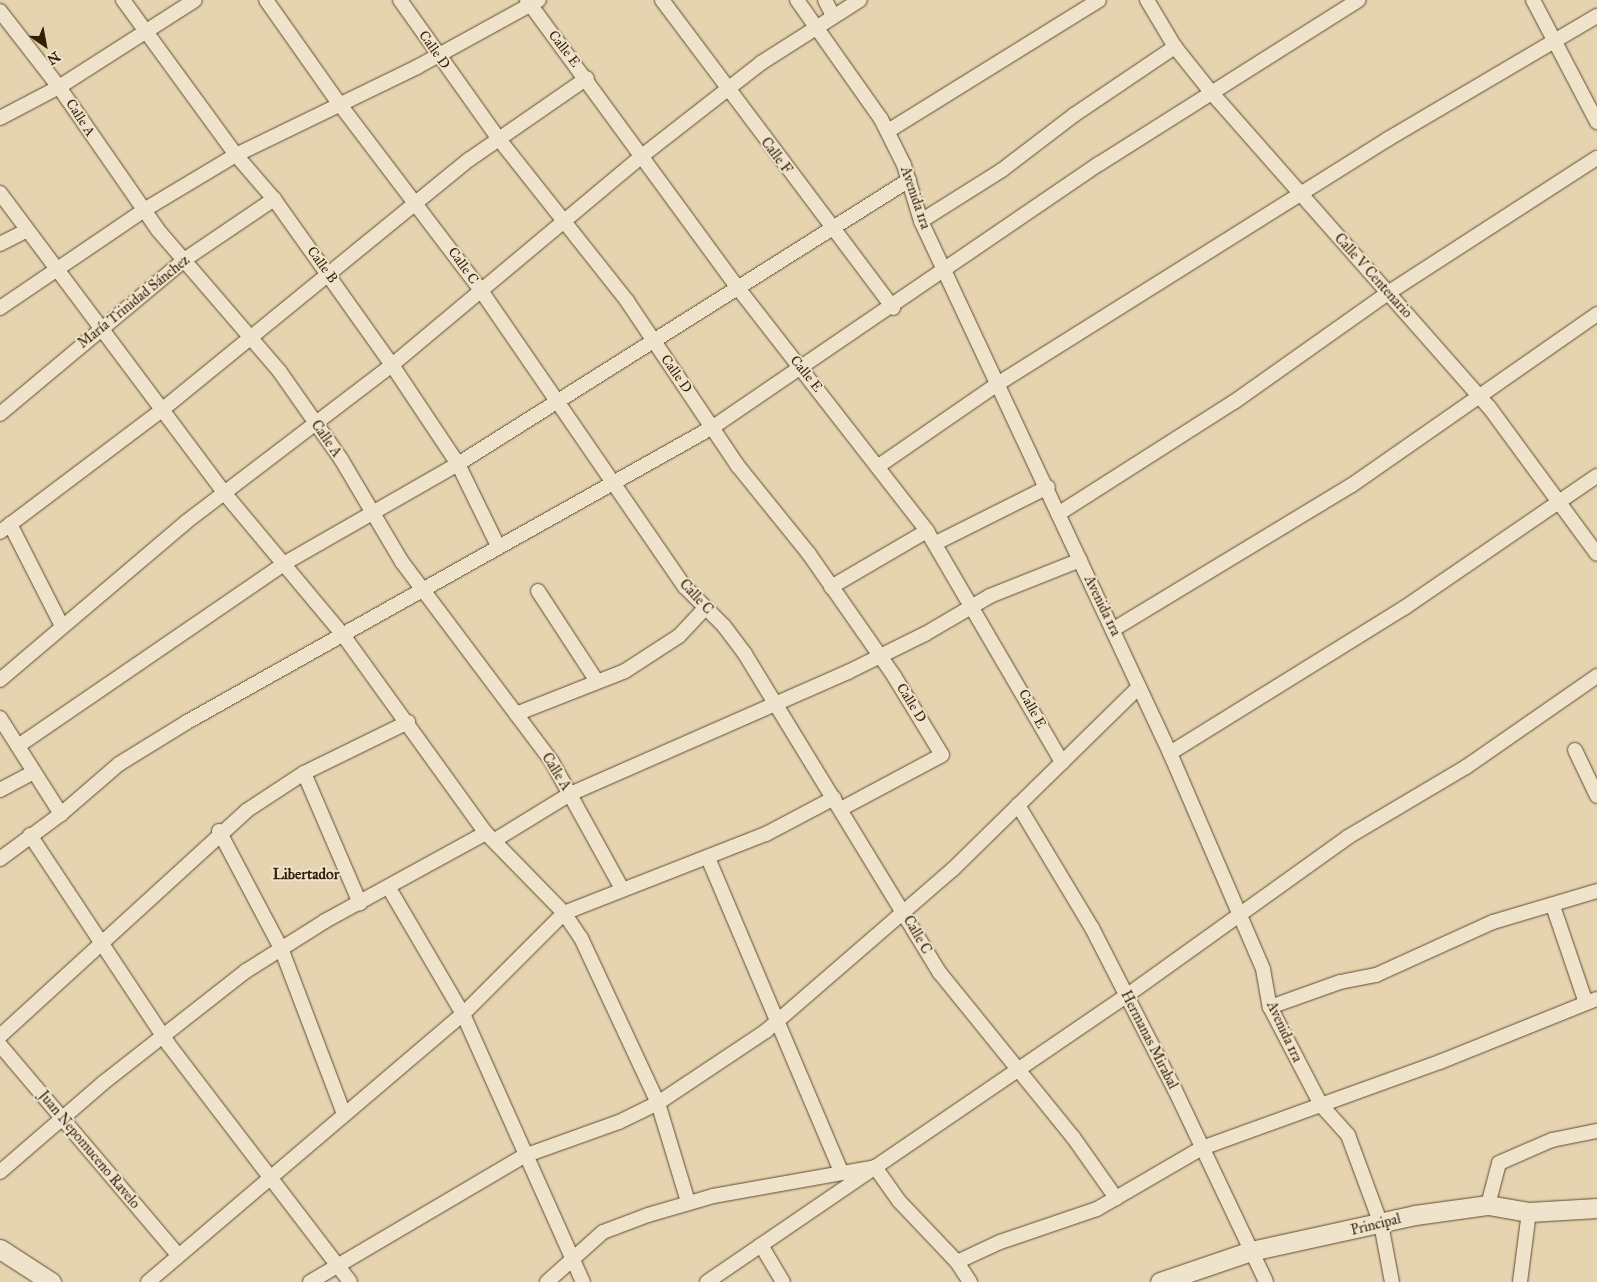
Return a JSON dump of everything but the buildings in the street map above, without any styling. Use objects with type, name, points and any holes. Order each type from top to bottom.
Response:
[{"type":"street","name":"Calle B","points":[[123,0],[236,155],[274,199],[392,364],[458,464],[498,546]]},
{"type":"street","points":[[0,118],[59,87],[195,0]]},
{"type":"street","name":"Calle C","points":[[266,0],[338,102],[482,292],[555,400],[616,484],[663,557],[705,608],[724,626],[775,701],[940,973],[1018,1069],[1116,1198]]},
{"type":"street","name":"Calle D","points":[[400,0],[498,138],[627,301],[766,505],[831,587],[879,656],[942,755],[838,803]]},
{"type":"street","name":"Calle F","points":[[662,0],[831,230],[893,308]]},
{"type":"street","name":"Avenida 1ra","points":[[797,0],[888,130],[909,180],[921,221],[1048,487],[1058,514],[1114,629],[1170,752],[1263,969],[1270,1007],[1321,1105],[1348,1136],[1381,1224],[1392,1282]]},
{"type":"street","points":[[825,0],[833,16]]},
{"type":"street","points":[[0,680],[186,522],[226,494],[482,292],[563,221],[642,156],[727,90],[833,16],[860,0]]},
{"type":"street","points":[[888,130],[1099,0]]},
{"type":"street","name":"Calle V Centenario","points":[[1147,0],[1175,47],[1211,92],[1478,398],[1533,465],[1556,501],[1597,554]]},
{"type":"street","points":[[0,859],[30,835],[61,814],[120,764],[257,681],[343,635],[498,546],[616,484],[713,427],[893,308],[1099,164],[1358,0]]},
{"type":"street","points":[[1533,0],[1597,122]]},
{"type":"street","points":[[0,308],[144,210],[236,155],[338,102],[438,55],[532,2]]},
{"type":"street","name":"Calle E","points":[[532,2],[738,288],[880,465],[928,531],[1062,762]]},
{"type":"street","name":"Calle A","points":[[0,11],[59,87],[144,210],[184,260],[280,372],[373,511],[423,590],[516,714],[570,794],[622,889]]},
{"type":"street","points":[[880,465],[999,383],[1554,40],[1597,16]]},
{"type":"street","points":[[921,221],[1002,170],[1074,115],[1175,47]]},
{"type":"street","points":[[62,626],[5,528],[163,409],[498,138],[587,78]]},
{"type":"street","points":[[1058,514],[1234,402],[1388,293],[1597,158]]},
{"type":"street","points":[[18,746],[285,563],[458,464],[555,400],[654,343],[909,180]]},
{"type":"street","points":[[0,193],[55,270],[102,328],[226,494],[343,635],[490,837],[564,913],[590,954],[658,1103],[688,1202]]},
{"type":"street","name":"María Trinidad Sánchez","points":[[0,414],[184,260],[274,199]]},
{"type":"street","points":[[0,244],[27,230]]},
{"type":"street","points":[[1114,629],[1352,485],[1597,314]]},
{"type":"street","points":[[1170,752],[1404,608],[1556,501],[1597,476]]},
{"type":"street","points":[[936,543],[1048,487]]},
{"type":"street","points":[[831,587],[928,531]]},
{"type":"street","points":[[0,1172],[163,1035],[282,948],[389,888],[570,794],[879,656],[1035,576],[1080,560]]},
{"type":"street","points":[[538,591],[596,680]]},
{"type":"street","points":[[516,714],[596,680],[624,671],[655,652],[705,608]]},
{"type":"street","points":[[707,1282],[1126,996],[1348,837],[1466,767],[1597,676]]},
{"type":"street","points":[[310,1282],[339,1267],[524,1156],[619,1122],[658,1103],[780,1020],[904,913],[1139,687]]},
{"type":"street","points":[[0,718],[61,814]]},
{"type":"street","points":[[0,1036],[219,831],[304,773],[408,722]]},
{"type":"street","points":[[1575,750],[1597,796]]},
{"type":"street","points":[[0,790],[34,772]]},
{"type":"street","points":[[304,773],[360,904]]},
{"type":"street","points":[[148,1282],[177,1254],[463,1014],[564,913],[622,889],[708,858],[838,803]]},
{"type":"street","name":"Hermanas Mirabal","points":[[1018,805],[1059,869],[1126,996],[1266,1282]]},
{"type":"street","points":[[219,831],[282,948],[344,1114]]},
{"type":"street","points":[[30,835],[100,944],[215,1109],[270,1176],[350,1282]]},
{"type":"street","points":[[708,858],[780,1020],[842,1172]]},
{"type":"street","points":[[389,888],[463,1014],[571,1262],[583,1282]]},
{"type":"street","points":[[1270,1007],[1340,982],[1376,975],[1493,922],[1553,906],[1597,891]]},
{"type":"street","points":[[957,1262],[1000,1242],[1097,1209],[1202,1148],[1321,1105],[1592,1001],[1553,906]]},
{"type":"street","name":"Juan Nepomuceno Ravelo","points":[[0,1045],[177,1254]]},
{"type":"street","points":[[1488,1205],[1498,1165],[1552,1140],[1597,1131]]},
{"type":"street","points":[[547,1282],[603,1232],[688,1202],[875,1167]]},
{"type":"street","points":[[875,1167],[918,1224],[957,1262],[970,1282]]},
{"type":"street","name":"Principal","points":[[1160,1282],[1251,1251],[1381,1224],[1488,1205],[1530,1212],[1597,1208]]},
{"type":"street","points":[[1520,1282],[1530,1212]]},
{"type":"street","points":[[762,1245],[783,1282]]},
{"type":"street","points":[[0,1249],[52,1282]]},
{"type":"district","name":"Libertador","points":[[306,875]]}]
